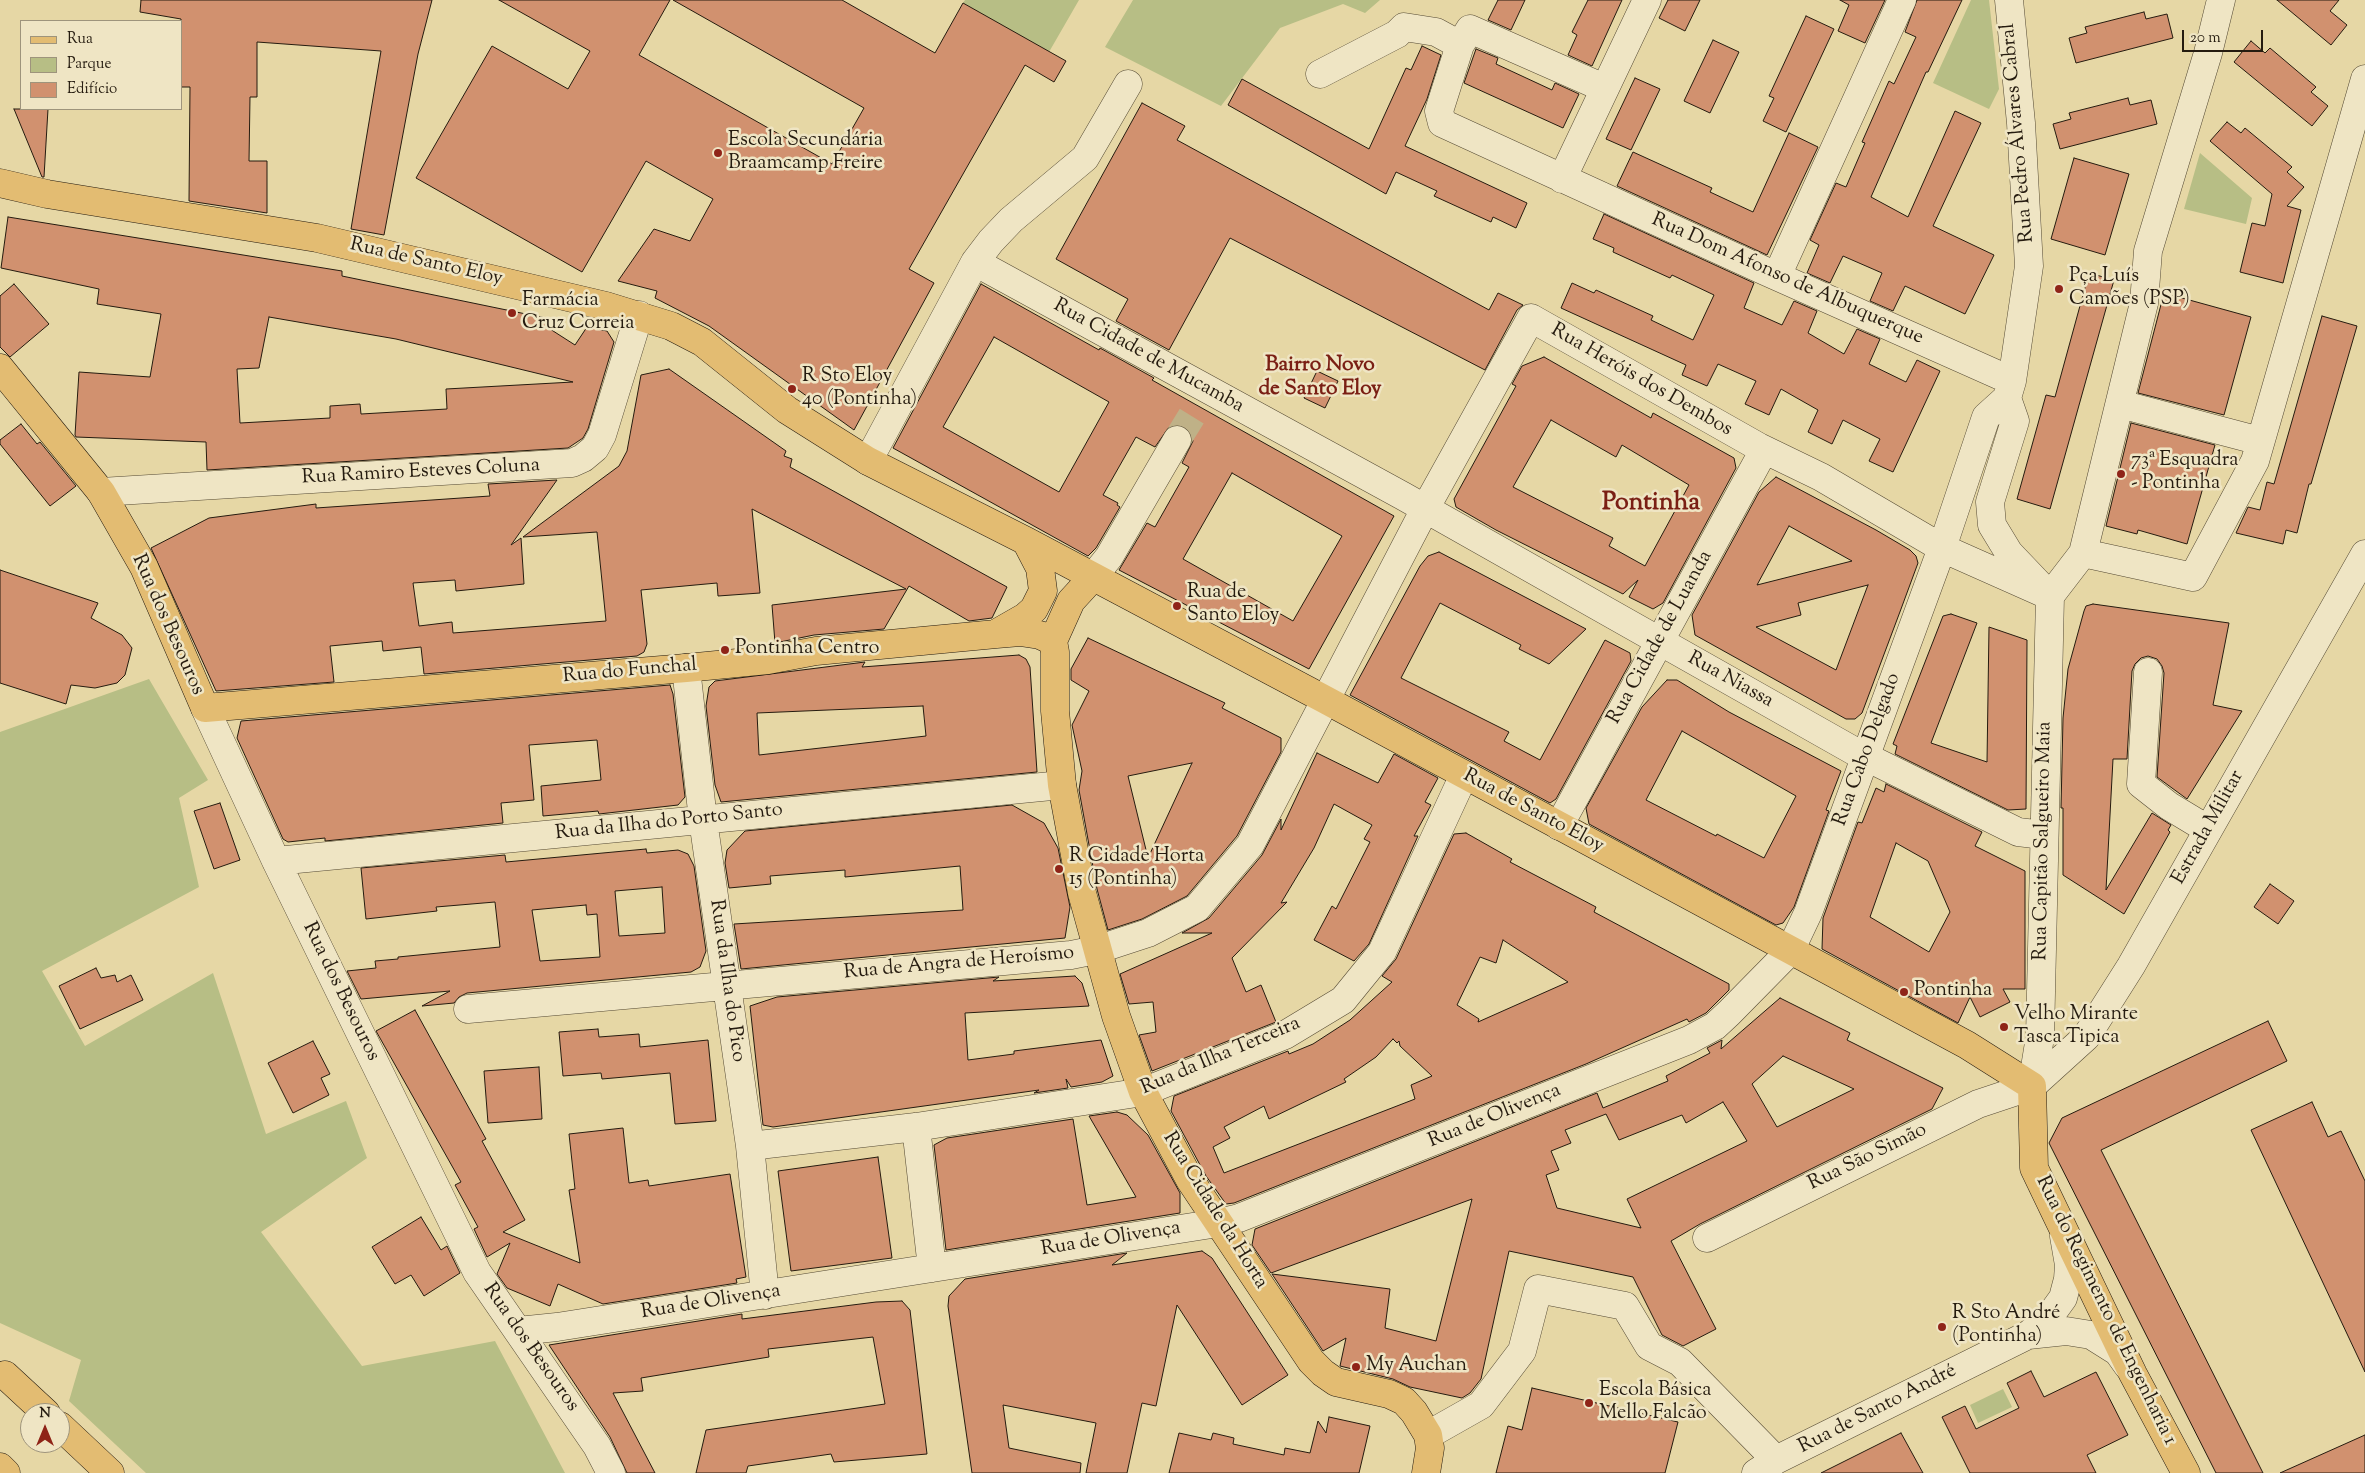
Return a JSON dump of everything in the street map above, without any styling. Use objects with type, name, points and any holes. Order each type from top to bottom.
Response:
[{"type":"main road","name":"Rua de Santo Eloy","points":[[0,183],[47,194],[317,238],[424,261],[639,315],[671,326],[702,342],[787,410],[868,461],[1026,541],[1559,826],[1966,1045],[2032,1086]]},
{"type":"main road","name":"Rua dos Besouros","points":[[0,368],[101,492],[144,567],[205,708]]},
{"type":"main road","points":[[996,634],[1030,613],[1043,591],[1040,568],[1026,541]]},
{"type":"main road","points":[[1053,641],[1070,601],[1093,577]]},
{"type":"main road","name":"Rua do Funchal","points":[[205,708],[686,668],[768,660],[816,651],[1020,632],[1040,634],[1053,641]]},
{"type":"main road","name":"Rua Cidade da Horta","points":[[1053,641],[1055,652],[1055,711],[1062,786],[1082,893],[1096,950],[1116,1016],[1143,1092],[1190,1180],[1312,1361],[1323,1373],[1336,1382],[1389,1394],[1404,1401],[1414,1412],[1428,1435]]},
{"type":"main road","name":"Rua do Regimento de Engenharia 1","points":[[2032,1086],[2034,1168],[2134,1374],[2186,1473]]},
{"type":"main road","points":[[6,1375],[35,1403]]},
{"type":"main road","points":[[70,1435],[110,1473]]},
{"type":"main road","points":[[1426,1473],[1430,1448],[1428,1435]]},
{"type":"main road","points":[[0,1467],[6,1473]]},
{"type":"street","points":[[1562,179],[1647,0]]},
{"type":"street","points":[[1777,276],[1902,0]]},
{"type":"street","name":"Rua Pedro Álvares Cabral","points":[[2009,0],[2021,123],[2029,266],[2010,390]]},
{"type":"street","points":[[2010,390],[2015,421],[1990,502],[1992,525],[2009,552],[2050,596],[2083,553],[2144,303],[2148,251],[2208,53],[2221,0]]},
{"type":"street","points":[[1320,74],[1397,34],[1404,27],[1436,32],[1460,45],[1470,29],[1604,88]]},
{"type":"street","name":"Rua Dom Afonso de Albuquerque","points":[[1460,45],[1439,111],[1442,123],[1777,276],[2010,390]]},
{"type":"street","points":[[2083,553],[2193,577],[2255,461],[2365,79]]},
{"type":"street","points":[[868,461],[976,262],[990,241],[1011,220],[1085,158],[1128,84]]},
{"type":"street","name":"Rua Cidade de Mucamba","points":[[976,262],[1203,398],[1425,509]]},
{"type":"street","name":"Rua Ramiro Esteves Coluna","points":[[101,492],[572,462],[583,458],[595,448],[602,435],[639,315]]},
{"type":"street","name":"Rua Heróis dos Dembos","points":[[1425,509],[1531,318],[1764,450],[1821,477],[1942,548],[2050,596]]},
{"type":"street","name":"Rua Cabo Delgado","points":[[1790,951],[1808,913],[1867,757],[1942,548],[1986,417],[2010,390]]},
{"type":"street","points":[[2120,404],[2260,442]]},
{"type":"street","points":[[1093,577],[1110,558],[1178,440]]},
{"type":"street","name":"Rua Cidade de Luanda","points":[[1559,826],[1764,450]]},
{"type":"street","name":"Rua Niassa","points":[[1425,509],[1867,757],[2018,832],[2043,835]]},
{"type":"street","name":"Rua de Angra de Heroísmo","points":[[468,1010],[1071,955],[1096,950],[1148,933],[1197,908],[1250,846],[1324,700],[1425,509]]},
{"type":"street","name":"Estrada Militar","points":[[2032,1086],[2086,1037],[2131,966],[2365,554]]},
{"type":"street","name":"Rua Capitão Salgueiro Maia","points":[[2032,1086],[2040,1037],[2043,835],[2050,596]]},
{"type":"street","name":"Rua da Ilha do Pico","points":[[686,668],[703,820],[750,1146],[765,1295]]},
{"type":"street","points":[[2148,672],[2141,784],[2169,806],[2208,829]]},
{"type":"street","name":"Rua dos Besouros","points":[[205,708],[276,861],[477,1272],[597,1446],[611,1473]]},
{"type":"street","name":"Rua da Ilha Terceira","points":[[750,1146],[916,1127],[1143,1092],[1285,1035],[1343,1000],[1382,952],[1464,775]]},
{"type":"street","name":"Rua da Ilha do Porto Santo","points":[[276,861],[1062,786]]},
{"type":"street","name":"Rua de Olivença","points":[[518,1331],[557,1328],[1218,1223],[1239,1218],[1689,1040],[1715,1026],[1730,1014],[1790,951]]},
{"type":"street","name":"Rua São Simão","points":[[1707,1238],[1978,1104],[2032,1086]]},
{"type":"street","points":[[916,1127],[932,1268]]},
{"type":"street","name":"Rua de Santo André","points":[[1766,1467],[2028,1335],[2047,1320],[2057,1308],[2068,1279],[2067,1249],[2060,1223]]},
{"type":"street","points":[[1428,1435],[1481,1404],[1522,1351],[1538,1289],[1625,1306],[1649,1346],[1680,1362],[1766,1467]]},
{"type":"street","name":"Rua de Santo André","points":[[2028,1335],[2066,1331],[2091,1335],[2118,1352],[2134,1374]]},
{"type":"green space","points":[[965,0],[1079,0],[1049,52],[963,3]]},
{"type":"green space","points":[[1133,0],[1380,0],[1365,13],[1343,4],[1280,28],[1221,106],[1105,47]]},
{"type":"green space","points":[[1971,0],[1989,0],[1999,89],[1989,109],[1933,83]]},
{"type":"green space","points":[[2200,153],[2252,198],[2246,224],[2184,209]]},
{"type":"green space","points":[[149,679],[208,780],[179,798],[199,887],[42,971],[85,1046],[213,973],[266,1134],[346,1101],[367,1158],[261,1232],[362,1366],[495,1341],[565,1473],[146,1473],[69,1401],[81,1360],[0,1323],[0,732]]},
{"type":"green space","points":[[2003,1389],[2012,1407],[1978,1423],[1970,1405]]},
{"type":"building","points":[[141,0],[432,0],[418,54],[384,235],[351,229],[381,51],[257,42],[257,97],[250,97],[249,161],[267,161],[267,213],[189,201],[190,87],[182,87],[182,20],[140,12]]},
{"type":"building","name":"Escola Secundária Braamcamp Freire","points":[[499,0],[670,0],[639,55],[832,164],[864,108],[673,0],[842,0],[935,53],[963,3],[1066,61],[1054,82],[1025,65],[909,269],[934,283],[854,430],[709,326],[655,298],[657,291],[618,281],[654,229],[690,241],[713,199],[646,161],[582,272],[416,178],[492,46],[568,89],[590,51]]},
{"type":"building","points":[[1498,0],[1525,0],[1511,30],[1488,20]]},
{"type":"building","points":[[1588,0],[1622,0],[1592,66],[1568,55],[1577,35],[1572,32]]},
{"type":"building","points":[[1668,0],[1700,0],[1685,31],[1659,18]]},
{"type":"building","points":[[1840,0],[1885,0],[1865,43],[1838,31],[1849,5]]},
{"type":"building","points":[[1917,0],[1962,0],[1928,72],[1926,72],[1871,197],[1908,217],[1955,111],[1981,123],[1933,226],[1994,255],[1965,314],[1905,286],[1893,311],[1870,301],[1882,273],[1843,256],[1830,283],[1807,273],[1819,245],[1810,240],[1836,183],[1846,187],[1865,143],[1862,142],[1889,81],[1894,84],[1916,37],[1905,32]]},
{"type":"building","points":[[2277,0],[2339,0],[2330,11],[2347,25],[2331,45]]},
{"type":"building","points":[[2144,12],[2146,19],[2167,14],[2173,38],[2076,63],[2069,38],[2087,33],[2085,27]]},
{"type":"building","points":[[1806,16],[1834,29],[1786,132],[1763,121],[1774,98],[1769,96]]},
{"type":"building","points":[[1713,40],[1739,52],[1710,113],[1684,101]]},
{"type":"building","points":[[2251,41],[2265,53],[2270,48],[2316,87],[2311,92],[2328,106],[2312,126],[2234,62]]},
{"type":"building","points":[[1422,46],[1441,55],[1427,99],[1405,146],[1527,203],[1516,228],[1493,217],[1491,222],[1434,196],[1437,191],[1396,172],[1386,194],[1228,105],[1242,79],[1369,149],[1406,68],[1411,70]]},
{"type":"building","points":[[1476,49],[1498,58],[1496,64],[1552,90],[1555,83],[1579,94],[1563,128],[1464,83]]},
{"type":"building","points":[[1635,78],[1660,89],[1631,150],[1606,139]]},
{"type":"building","points":[[2128,98],[2130,105],[2151,100],[2157,124],[2060,149],[2053,124],[2071,119],[2069,113]]},
{"type":"building","points":[[1142,103],[1185,126],[1177,140],[1489,310],[1498,293],[1523,305],[1517,310],[1485,370],[1230,238],[1169,350],[1116,321],[1128,299],[1056,259]]},
{"type":"building","points":[[14,109],[48,110],[44,177],[42,177]]},
{"type":"building","points":[[2227,122],[2241,133],[2245,128],[2292,167],[2287,172],[2304,187],[2287,206],[2301,210],[2283,283],[2240,272],[2252,223],[2265,226],[2272,194],[2210,141]]},
{"type":"building","points":[[1789,133],[1818,147],[1767,255],[1617,186],[1633,152],[1712,188],[1710,192],[1753,212]]},
{"type":"building","points":[[2074,158],[2129,174],[2105,255],[2051,239]]},
{"type":"building","points":[[1604,214],[1754,283],[1744,308],[1782,325],[1794,301],[1817,311],[1808,333],[1844,354],[1857,329],[1880,339],[1869,364],[1906,382],[1917,360],[1940,371],[1893,472],[1869,461],[1880,439],[1843,420],[1832,444],[1808,432],[1818,410],[1781,389],[1769,415],[1745,404],[1756,381],[1718,364],[1707,386],[1682,375],[1686,365],[1561,308],[1572,283],[1594,293],[1596,290],[1653,316],[1651,320],[1693,340],[1714,295],[1672,275],[1670,278],[1613,252],[1614,248],[1593,239]]},
{"type":"building","points":[[8,217],[342,271],[342,276],[555,320],[550,329],[575,345],[587,327],[607,331],[614,342],[588,429],[583,438],[568,448],[207,470],[206,442],[76,437],[75,435],[79,372],[150,377],[161,314],[97,304],[99,289],[1,268]],"holes":[[[269,317],[396,339],[573,382],[446,389],[447,409],[361,414],[360,404],[330,406],[330,418],[240,423],[237,369],[259,368]]]},
{"type":"building","points":[[2089,273],[2114,280],[2050,509],[2017,499],[2046,395],[2055,397]]},
{"type":"building","points":[[14,284],[49,324],[10,357],[0,347],[0,296]]},
{"type":"building","points":[[981,284],[1099,350],[1100,348],[1154,378],[1152,380],[1394,516],[1309,669],[1119,570],[1147,523],[1155,527],[1189,467],[1182,463],[1193,441],[1190,432],[1184,426],[1177,424],[1169,427],[1155,447],[1136,437],[1103,495],[1118,503],[1117,505],[1120,507],[1096,548],[1088,556],[893,448]],"holes":[[[994,337],[1109,402],[1059,492],[943,427]],[[1232,473],[1342,536],[1293,621],[1183,559]]]},
{"type":"building","points":[[2164,293],[2251,317],[2224,415],[2138,393]]},
{"type":"building","points":[[2322,316],[2357,326],[2311,484],[2309,484],[2297,533],[2286,530],[2283,544],[2236,533],[2248,507],[2260,510],[2267,482],[2274,484]]},
{"type":"building","points":[[1544,357],[1651,418],[1653,413],[1734,458],[1736,468],[1663,603],[1653,609],[1629,597],[1638,580],[1623,594],[1496,530],[1456,507],[1454,499],[1516,386],[1512,384],[1522,366]],"holes":[[[1551,420],[1616,457],[1622,445],[1689,485],[1645,566],[1609,546],[1613,538],[1513,487]]]},
{"type":"building","points":[[669,369],[786,451],[784,456],[792,459],[790,467],[1007,587],[992,618],[969,621],[909,586],[884,629],[814,635],[775,643],[772,605],[906,589],[752,509],[760,593],[718,596],[717,583],[641,590],[647,644],[644,652],[637,656],[424,674],[421,647],[383,651],[382,641],[330,646],[334,682],[216,691],[151,548],[209,518],[316,504],[316,508],[490,496],[488,484],[557,480],[511,545],[521,538],[524,584],[456,591],[455,580],[413,583],[419,626],[452,622],[453,633],[606,621],[597,532],[523,537],[619,466],[627,451],[641,375]]},
{"type":"building","points":[[1317,371],[1338,381],[1325,408],[1304,398]]},
{"type":"building","points":[[2131,423],[2215,445],[2187,544],[2138,530],[2137,534],[2106,526]]},
{"type":"building","points":[[21,424],[37,444],[40,442],[76,486],[50,506],[0,444],[0,440]]},
{"type":"building","points":[[1776,477],[1876,530],[1910,550],[1916,556],[1918,563],[1901,609],[1862,713],[1855,719],[1846,719],[1695,635],[1692,615],[1759,492]],"holes":[[[1789,526],[1852,561],[1757,585]],[[1868,585],[1836,670],[1756,627],[1801,615],[1798,603]]]},
{"type":"building","points":[[1439,552],[1586,629],[1549,664],[1519,649],[1521,645],[1440,603],[1401,678],[1509,732],[1504,741],[1540,760],[1605,640],[1630,653],[1631,661],[1556,799],[1550,803],[1350,695],[1420,566],[1428,556]]},
{"type":"building","points":[[0,570],[98,603],[91,618],[122,635],[132,648],[125,675],[117,683],[95,688],[71,685],[66,704],[0,683]]},
{"type":"building","points":[[2093,604],[2229,623],[2213,705],[2242,711],[2187,799],[2157,777],[2164,673],[2162,666],[2157,659],[2148,656],[2141,658],[2135,664],[2132,671],[2127,759],[2113,759],[2106,890],[2152,813],[2171,825],[2168,830],[2170,832],[2124,914],[2063,875],[2063,808],[2061,808],[2063,718],[2068,669],[2084,611],[2086,606]]},
{"type":"building","points":[[1951,614],[1977,623],[1931,743],[1987,762],[1989,627],[2027,640],[2026,809],[2008,810],[1895,754],[1897,746],[1893,744],[1943,616]]},
{"type":"building","points":[[1088,638],[1225,703],[1222,708],[1281,738],[1281,752],[1237,836],[1187,896],[1142,919],[1108,930],[1097,889],[1079,790],[1082,771],[1072,725],[1089,691],[1071,680],[1071,669]],"holes":[[[1192,763],[1148,858],[1128,776]]]},
{"type":"building","points":[[1019,655],[1026,659],[1030,667],[1037,772],[721,802],[715,785],[706,706],[709,687],[715,681],[865,662],[862,667]],"holes":[[[923,706],[926,736],[759,755],[757,713]]]},
{"type":"building","points":[[1667,680],[1677,680],[1729,712],[1841,771],[1826,810],[1829,811],[1794,907],[1783,923],[1776,925],[1589,824],[1586,808],[1642,707]],"holes":[[[1682,731],[1796,796],[1764,858],[1646,800]]]},
{"type":"building","points":[[670,685],[673,694],[685,797],[678,805],[599,814],[598,811],[543,816],[541,786],[601,780],[597,740],[529,745],[534,800],[501,803],[503,823],[325,841],[325,838],[288,842],[283,839],[237,738],[241,721]]},
{"type":"building","points":[[1317,753],[1378,783],[1394,754],[1438,778],[1425,802],[1431,805],[1414,836],[1418,836],[1369,944],[1354,961],[1314,940],[1332,906],[1336,909],[1370,842],[1364,839],[1372,825],[1334,804],[1314,848],[1281,903],[1287,902],[1232,958],[1246,992],[1261,985],[1276,1022],[1152,1071],[1139,1035],[1156,1032],[1153,1002],[1129,1004],[1120,974],[1212,933],[1182,933],[1209,918],[1262,855],[1281,819],[1281,830]]},
{"type":"building","points":[[1886,784],[1982,832],[1975,846],[2025,871],[2025,989],[2003,989],[2010,1002],[1980,1017],[1970,997],[1958,1023],[1822,949],[1823,918],[1858,822],[1862,823],[1876,788],[1884,792]],"holes":[[[1896,843],[1928,861],[1950,912],[1929,952],[1870,917]]]},
{"type":"building","points":[[220,803],[240,860],[214,869],[194,811]]},
{"type":"building","points":[[1012,805],[1044,823],[1058,848],[1070,907],[1065,938],[741,969],[734,924],[963,910],[960,866],[845,877],[845,870],[770,876],[771,884],[729,888],[725,863],[727,850],[745,831]]},
{"type":"building","points":[[1466,833],[1512,859],[1510,862],[1596,907],[1594,912],[1729,984],[1729,990],[1706,1013],[1689,1022],[1687,1019],[1586,1064],[1234,1203],[1226,1204],[1206,1176],[1171,1111],[1174,1096],[1288,1051],[1289,1054],[1313,1044],[1350,1020],[1392,982],[1382,976],[1396,959],[1454,834]],"holes":[[[1503,940],[1568,982],[1478,1022],[1479,1019],[1457,1005],[1480,957],[1496,963]],[[1393,1039],[1397,1043],[1399,1041],[1400,1046],[1432,1076],[1411,1085],[1415,1099],[1224,1173],[1213,1147],[1230,1138],[1224,1127],[1264,1106],[1269,1119],[1346,1082],[1344,1079],[1376,1057]]]},
{"type":"building","points":[[646,849],[647,853],[678,850],[688,854],[694,866],[706,951],[700,967],[691,972],[467,993],[459,997],[454,1003],[422,1006],[450,991],[361,999],[347,971],[376,968],[375,961],[398,959],[398,957],[500,947],[495,902],[436,907],[437,911],[366,919],[361,868],[505,855],[506,862]],"holes":[[[662,887],[665,933],[619,936],[615,891]],[[586,905],[587,915],[597,914],[600,957],[540,961],[532,910]]]},
{"type":"building","points":[[2270,884],[2294,901],[2278,924],[2254,907]]},
{"type":"building","points":[[96,968],[101,978],[115,975],[117,982],[131,975],[143,1000],[80,1029],[59,986]]},
{"type":"building","points":[[1075,976],[1082,983],[1089,1006],[965,1013],[968,1060],[1014,1054],[1014,1051],[1101,1040],[1113,1076],[1102,1082],[1071,1087],[1066,1079],[1068,1088],[1034,1093],[1039,1090],[773,1127],[763,1125],[750,1006],[777,997],[999,977],[993,981]]},
{"type":"building","points":[[1780,998],[1850,1033],[1847,1040],[1943,1088],[1932,1109],[1700,1224],[1671,1241],[1716,1329],[1683,1346],[1662,1335],[1633,1277],[1509,1251],[1481,1379],[1470,1393],[1462,1398],[1410,1387],[1393,1379],[1340,1366],[1346,1338],[1323,1351],[1272,1274],[1390,1289],[1385,1328],[1436,1341],[1472,1199],[1271,1273],[1252,1245],[1255,1229],[1597,1093],[1603,1108],[1668,1081],[1666,1076],[1710,1053],[1707,1048],[1722,1040],[1721,1049]],"holes":[[[1783,1056],[1854,1089],[1777,1127],[1752,1084]],[[1723,1102],[1747,1141],[1627,1199],[1641,1228],[1557,1208],[1546,1175],[1559,1170],[1551,1151],[1571,1143],[1565,1130],[1606,1114],[1619,1140],[1682,1115],[1686,1123]]]},
{"type":"building","points":[[415,1010],[486,1139],[482,1141],[525,1220],[503,1232],[580,1263],[569,1190],[575,1189],[569,1134],[623,1128],[629,1183],[648,1180],[649,1186],[730,1174],[746,1277],[736,1279],[737,1283],[603,1304],[558,1284],[550,1306],[507,1288],[497,1274],[510,1243],[487,1257],[474,1229],[478,1227],[455,1185],[461,1182],[376,1031]]},
{"type":"building","points":[[2268,1021],[2287,1061],[2101,1150],[2263,1473],[2216,1473],[2049,1143],[2062,1118]]},
{"type":"building","points":[[598,1029],[599,1037],[639,1034],[640,1047],[708,1040],[716,1121],[675,1124],[670,1073],[602,1079],[601,1073],[563,1076],[559,1032]]},
{"type":"building","points":[[313,1041],[330,1074],[321,1078],[329,1095],[293,1113],[268,1063]]},
{"type":"building","points":[[539,1067],[542,1119],[488,1123],[484,1071]]},
{"type":"building","points":[[2312,1102],[2328,1137],[2341,1131],[2365,1181],[2365,1372],[2251,1130]]},
{"type":"building","points":[[1117,1112],[1127,1115],[1148,1135],[1180,1193],[1180,1213],[946,1250],[934,1145],[947,1138],[1073,1119],[1087,1205],[1136,1197],[1089,1116]]},
{"type":"building","points":[[878,1157],[892,1258],[791,1271],[778,1171]]},
{"type":"building","points":[[421,1217],[441,1250],[447,1246],[460,1273],[424,1296],[411,1275],[395,1284],[372,1247]]},
{"type":"building","points":[[1202,1251],[1212,1258],[1288,1375],[1242,1405],[1177,1305],[1156,1406],[1142,1403],[1127,1473],[1086,1473],[1096,1423],[1003,1405],[1009,1448],[1081,1463],[1080,1473],[972,1473],[948,1306],[949,1296],[965,1279],[1127,1253],[1112,1265]]},
{"type":"building","points":[[902,1301],[910,1310],[927,1454],[834,1462],[831,1454],[748,1466],[746,1473],[696,1473],[706,1430],[885,1404],[873,1337],[768,1349],[769,1357],[641,1378],[643,1391],[613,1393],[655,1473],[627,1473],[610,1437],[549,1345],[742,1314],[742,1319],[876,1302]]},
{"type":"building","points":[[2031,1371],[2044,1397],[2096,1372],[2128,1435],[2087,1455],[2096,1473],[1970,1473],[1942,1417],[1965,1406],[1976,1429],[2019,1408],[2007,1383]]},
{"type":"building","points":[[1532,1388],[1678,1422],[1665,1473],[1496,1473],[1508,1426],[1522,1430]]},
{"type":"building","points":[[1329,1417],[1370,1426],[1359,1473],[1169,1473],[1179,1433],[1211,1440],[1213,1433],[1234,1438],[1233,1444],[1284,1455],[1285,1448],[1310,1453],[1318,1421],[1326,1433]]},
{"type":"building","points":[[1901,1433],[1923,1473],[1821,1473]]},
{"type":"building","points":[[2365,1435],[2365,1473],[2280,1473]]},
{"type":"tunnel","points":[[1177,440],[1198,406]]},
{"type":"place","name":"Escola Secundária Braamcamp Freire","points":[[718,153]]},
{"type":"place","name":"Pça Luís Camões (PSP)","points":[[2059,289]]},
{"type":"place","name":"Farmácia Cruz Correia","points":[[512,313]]},
{"type":"place","name":"R Sto Eloy 40 (Pontinha)","points":[[792,389]]},
{"type":"place","name":"73ª Esquadra - Pontinha","points":[[2121,474]]},
{"type":"place","name":"Rua de Santo Eloy","points":[[1177,606]]},
{"type":"place","name":"Pontinha Centro","points":[[725,650]]},
{"type":"place","name":"R Cidade Horta 15 (Pontinha)","points":[[1059,869]]},
{"type":"place","name":"Pontinha","points":[[1904,992]]},
{"type":"place","name":"Velho Mirante Tasca Tipica","points":[[2004,1027]]},
{"type":"place","name":"R Sto André (Pontinha)","points":[[1942,1327]]},
{"type":"place","name":"My Auchan","points":[[1356,1367]]},
{"type":"place","name":"Escola Básica Mello Falcão","points":[[1589,1403]]},
{"type":"district","name":"Bairro Novo de Santo Eloy","points":[[1320,378]]},
{"type":"district","name":"Pontinha","points":[[1651,505]]}]
